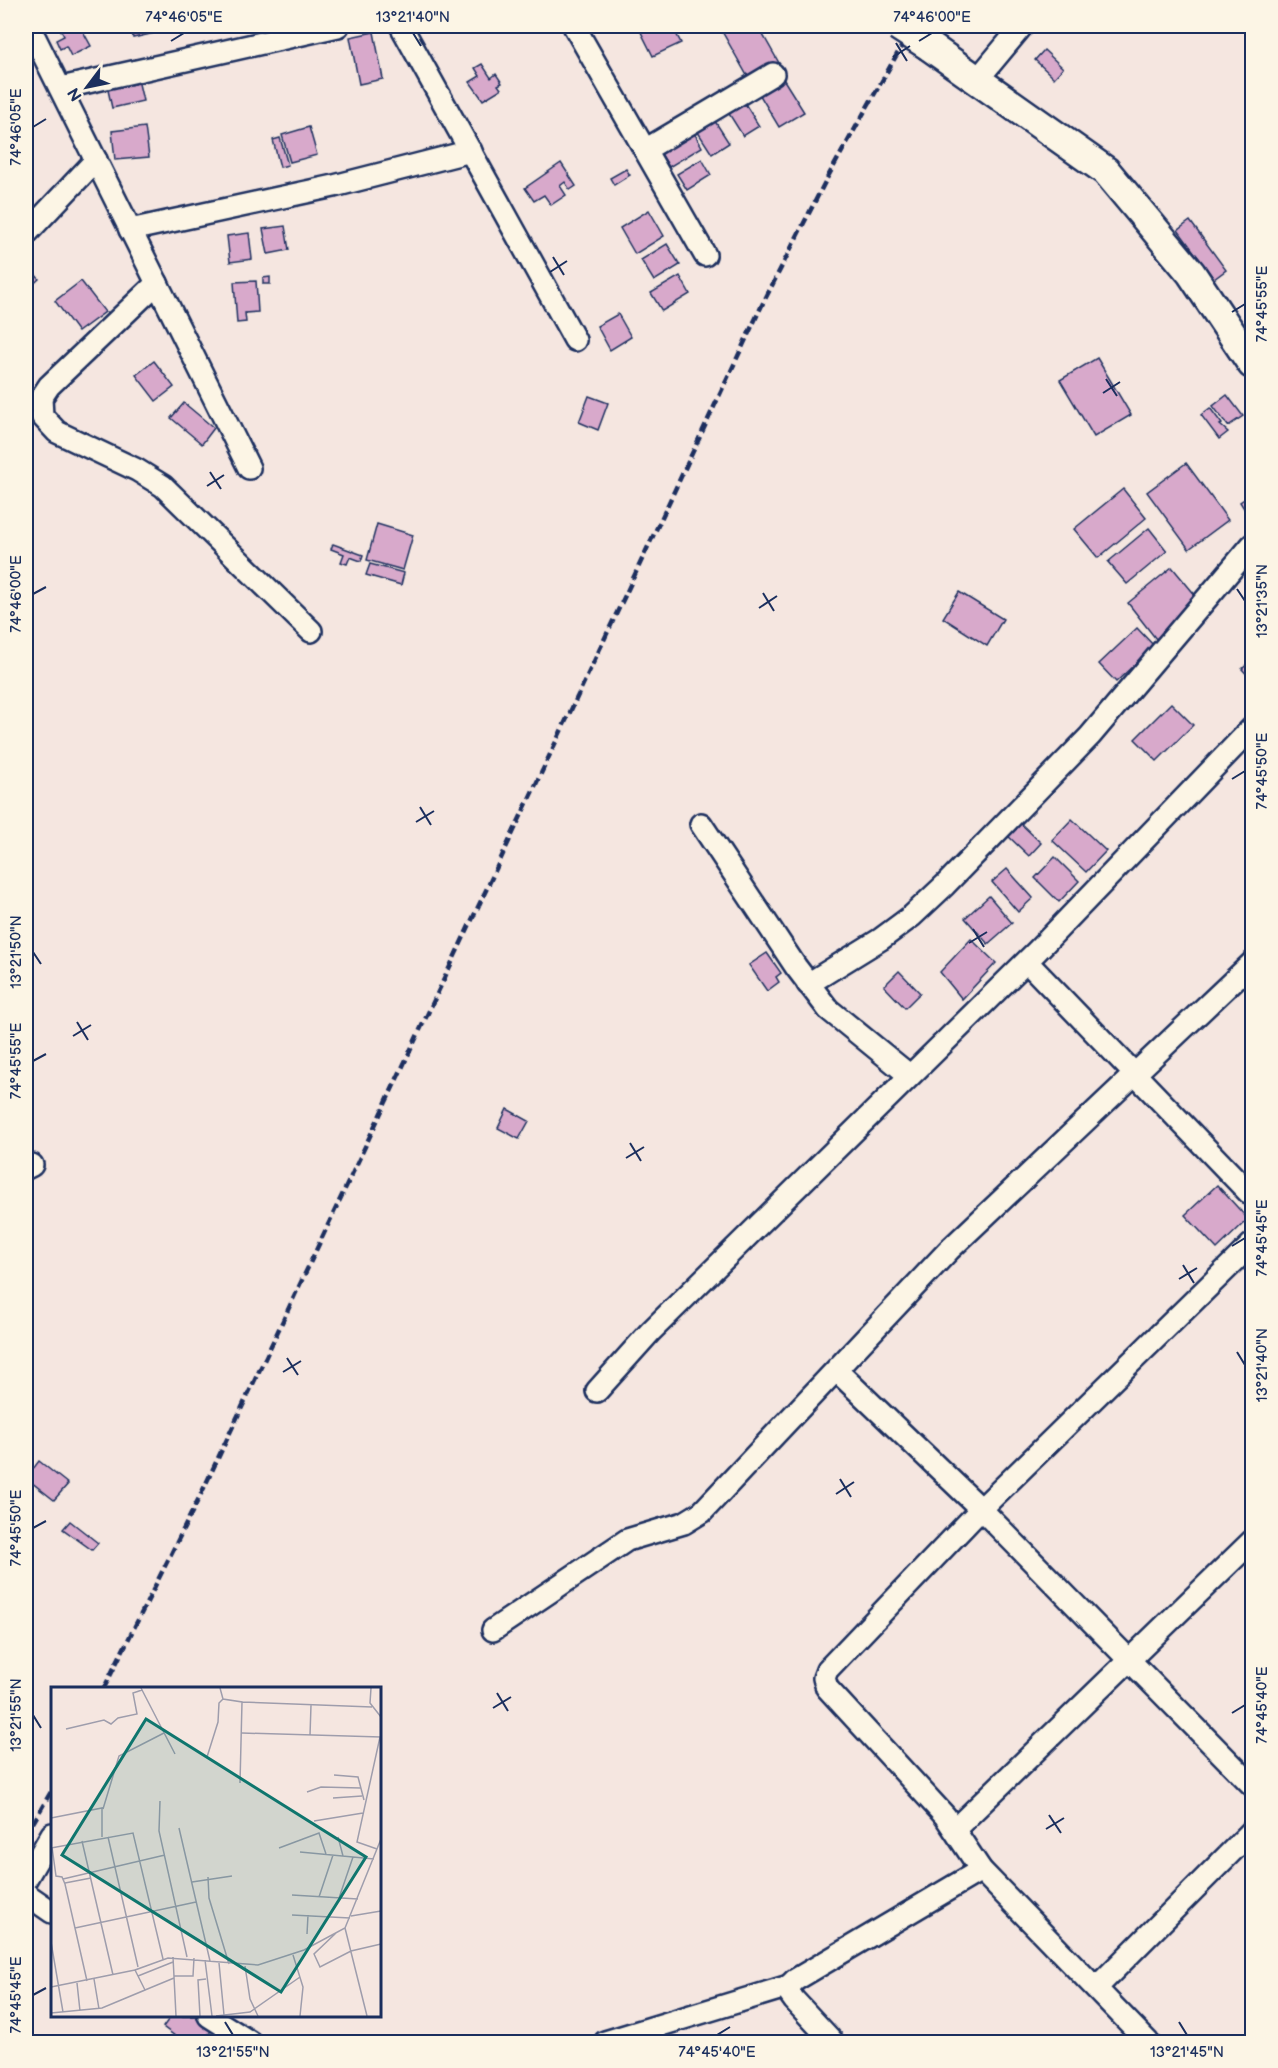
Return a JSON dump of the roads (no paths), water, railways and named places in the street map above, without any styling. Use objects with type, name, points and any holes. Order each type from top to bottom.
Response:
[{"type":"street","points":[[29,26],[249,468]]},
{"type":"street","points":[[61,88],[338,26]]},
{"type":"street","points":[[401,26],[575,340]]},
{"type":"street","points":[[574,26],[705,255]]},
{"type":"street","points":[[898,26],[1106,171],[1191,273],[1252,362]]},
{"type":"street","points":[[977,80],[1022,26]]},
{"type":"street","points":[[645,150],[773,74]]},
{"type":"street","points":[[130,230],[334,186],[471,151]]},
{"type":"street","points":[[26,234],[96,160]]},
{"type":"street","points":[[157,283],[49,386],[40,398],[42,416],[57,432],[137,470],[163,486],[311,631]]},
{"type":"street","points":[[808,984],[897,927],[945,885],[1090,736],[1252,544]]},
{"type":"street","points":[[597,1391],[650,1332],[909,1075],[1027,962],[1252,728]]},
{"type":"street","points":[[701,824],[808,984],[828,1009],[909,1075]]},
{"type":"street","points":[[1027,962],[1252,1196]]},
{"type":"street","points":[[493,1630],[627,1540],[684,1523],[702,1512],[949,1250],[1252,963]]},
{"type":"street","points":[[1148,2043],[981,1870],[955,1829],[827,1688],[824,1678],[827,1670],[981,1509],[1252,1244]]},
{"type":"street","points":[[837,1371],[981,1509],[1252,1785]]},
{"type":"street","points":[[955,1829],[1252,1541]]},
{"type":"street","points":[[1096,1988],[1252,1831]]},
{"type":"street","points":[[26,1879],[51,1836]]},
{"type":"street","points":[[605,2043],[789,1986],[795,1980],[981,1870]]},
{"type":"street","points":[[26,1894],[51,1911]]},
{"type":"street","points":[[789,1986],[789,1993],[794,2000],[833,2043]]},
{"type":"street","points":[[211,2017],[250,2043]]},
{"type":"railway","points":[[104,1687],[202,1492],[763,303],[826,180],[913,26]]},
{"type":"railway","points":[[26,1835],[51,1792]]}]
